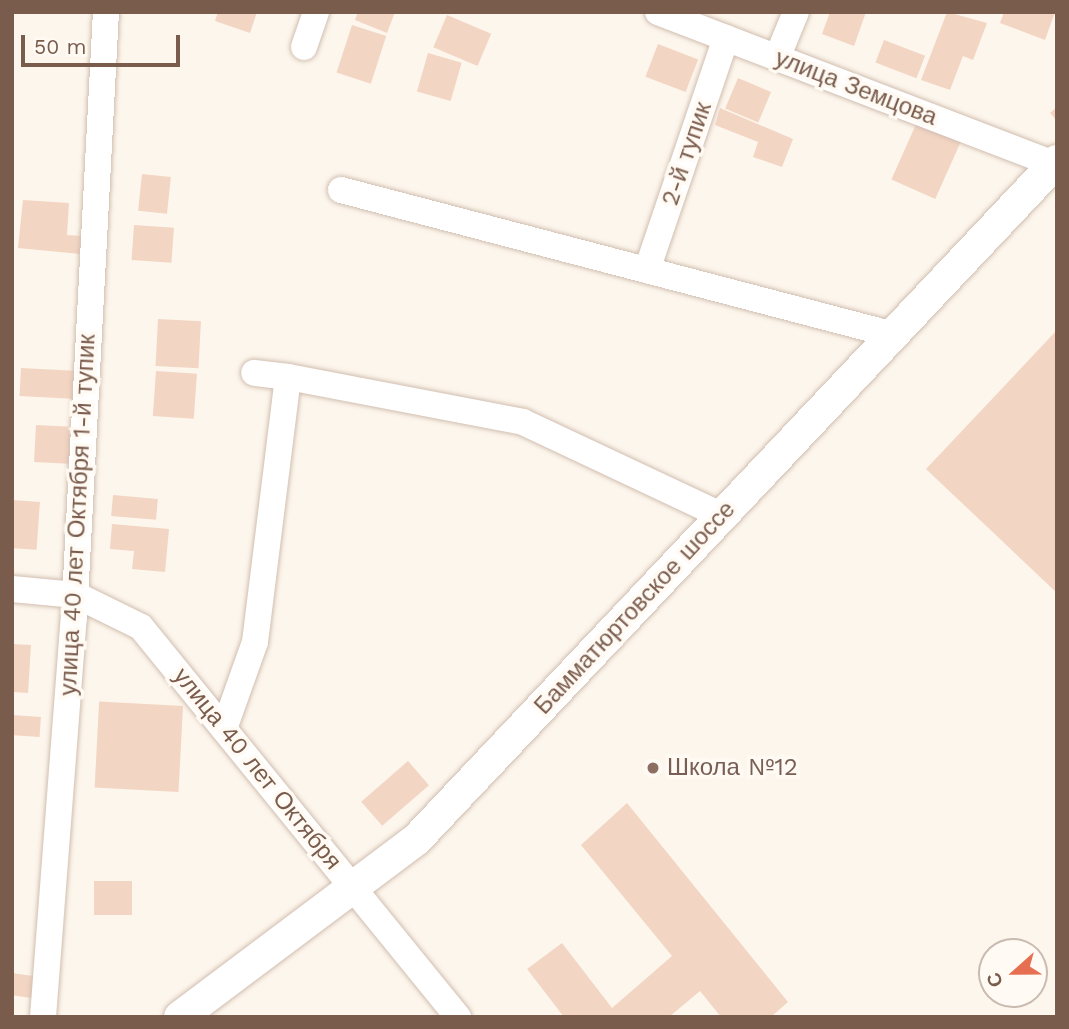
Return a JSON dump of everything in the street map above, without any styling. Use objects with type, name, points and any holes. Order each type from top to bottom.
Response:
[{"type":"street","name":"улица 40 лет Октября 1-й тупик","points":[[43,1017],[75,595],[106,12]]},
{"type":"street","points":[[304,47],[316,12]]},
{"type":"street","name":"улица Земцова","points":[[658,12],[1055,163]]},
{"type":"street","points":[[778,58],[796,12]]},
{"type":"street","name":"2-й тупик","points":[[647,270],[726,38]]},
{"type":"street","name":"Бамматюртовское шоссе","points":[[180,1017],[416,840],[1055,163]]},
{"type":"street","points":[[341,190],[894,335]]},
{"type":"street","points":[[254,373],[288,377],[523,422],[723,516]]},
{"type":"street","points":[[224,729],[255,642],[288,377]]},
{"type":"street","name":"улица 40 лет Октября","points":[[12,589],[75,595],[141,627],[458,1017]]},
{"type":"building","points":[[218,12],[257,12],[250,33],[215,21]]},
{"type":"building","points":[[358,12],[395,12],[387,33],[355,20]]},
{"type":"building","points":[[830,12],[866,12],[854,46],[822,34]]},
{"type":"building","points":[[947,12],[987,23],[973,60],[963,56],[950,90],[921,80]]},
{"type":"building","points":[[1004,12],[1055,12],[1045,40],[1000,23]]},
{"type":"building","points":[[447,15],[491,34],[478,66],[433,47]]},
{"type":"building","points":[[352,25],[386,36],[371,84],[337,73]]},
{"type":"building","points":[[884,40],[925,56],[916,78],[875,62]]},
{"type":"building","points":[[658,44],[698,59],[686,92],[645,77]]},
{"type":"building","points":[[428,53],[462,63],[451,101],[417,91]]},
{"type":"building","points":[[738,78],[771,92],[758,122],[725,108]]},
{"type":"building","points":[[1057,107],[1057,121],[1050,113]]},
{"type":"building","points":[[720,108],[793,139],[782,167],[753,157],[758,142],[715,125]]},
{"type":"building","points":[[917,122],[961,142],[935,199],[891,180]]},
{"type":"building","points":[[142,174],[171,177],[167,214],[138,211]]},
{"type":"building","points":[[23,200],[69,203],[67,235],[81,236],[80,254],[18,248]]},
{"type":"building","points":[[134,225],[174,228],[171,263],[132,260]]},
{"type":"building","points":[[158,319],[201,321],[198,368],[156,366]]},
{"type":"building","points":[[1057,330],[1057,593],[926,469]]},
{"type":"building","points":[[21,368],[83,371],[81,399],[20,396]]},
{"type":"building","points":[[156,371],[197,374],[194,419],[153,416]]},
{"type":"building","points":[[36,425],[80,427],[78,464],[34,462]]},
{"type":"building","points":[[113,495],[158,499],[156,520],[111,516]]},
{"type":"building","points":[[12,500],[40,502],[37,550],[12,548]]},
{"type":"building","points":[[112,524],[169,529],[165,572],[132,569],[134,551],[110,549]]},
{"type":"building","points":[[12,644],[31,645],[28,693],[12,692]]},
{"type":"building","points":[[99,702],[183,706],[178,792],[95,787]]},
{"type":"building","points":[[12,715],[41,717],[40,737],[12,735]]},
{"type":"building","points":[[408,761],[429,785],[382,826],[361,802]]},
{"type":"building","points":[[627,803],[788,1002],[771,1017],[721,1017],[700,991],[669,1017],[564,1017],[527,969],[562,943],[612,1008],[672,956],[581,845]]},
{"type":"building","points":[[94,881],[132,881],[132,915],[94,915]]},
{"type":"building","points":[[12,973],[40,977],[37,999],[12,995]]},
{"type":"place","name":"Школа №12","points":[[653,768]]}]
